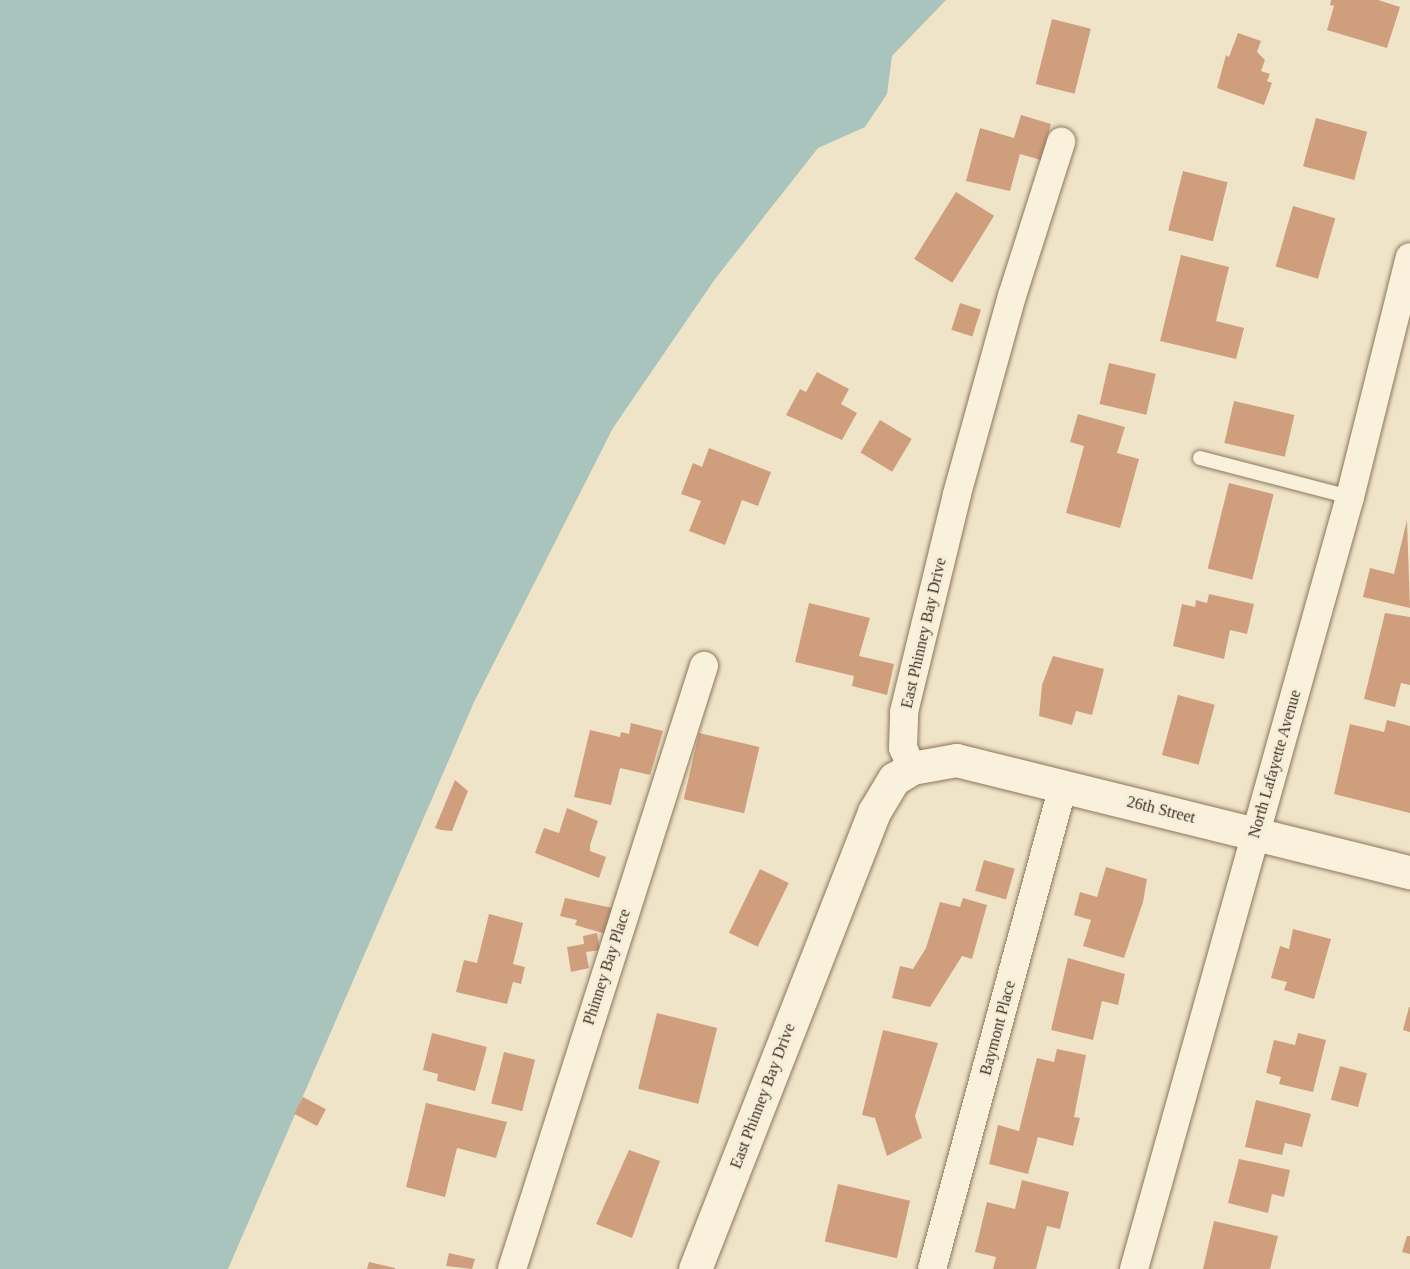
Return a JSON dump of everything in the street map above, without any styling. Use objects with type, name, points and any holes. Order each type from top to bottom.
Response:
[{"type":"street","name":"East Phinney Bay Drive","points":[[695,1269],[874,812],[894,779],[912,768],[903,748],[904,711],[962,473],[1012,296],[1061,142]]},
{"type":"street","name":"North Lafayette Avenue","points":[[1134,1269],[1350,497],[1410,257]]},
{"type":"street","name":"Phinney Bay Place","points":[[512,1269],[704,666]]},
{"type":"street","name":"26th Street","points":[[912,768],[956,760],[1410,872]]},
{"type":"street","name":"Baymont Place","points":[[932,1269],[1063,786]]},
{"type":"lane","points":[[1200,458],[1350,497]]},
{"type":"water","points":[[0,0],[946,0],[892,56],[887,94],[865,127],[818,148],[715,279],[613,428],[474,702],[228,1269],[0,1269]]},
{"type":"building","points":[[1331,0],[1378,0],[1400,7],[1387,48],[1327,30],[1334,6],[1330,5]]},
{"type":"building","points":[[1052,19],[1091,29],[1075,94],[1036,84]]},
{"type":"building","points":[[1238,33],[1261,41],[1257,52],[1265,60],[1261,71],[1270,74],[1267,81],[1272,83],[1264,105],[1217,88],[1226,55],[1229,57]]},
{"type":"building","points":[[1021,115],[1051,124],[1041,160],[1020,154],[1010,191],[966,181],[980,128],[1014,138]]},
{"type":"building","points":[[1316,118],[1367,132],[1354,180],[1303,166]]},
{"type":"building","points":[[1183,171],[1228,182],[1213,241],[1168,230]]},
{"type":"building","points":[[956,192],[994,216],[952,283],[914,259]]},
{"type":"building","points":[[1293,206],[1335,218],[1318,279],[1276,267]]},
{"type":"building","points":[[1181,255],[1229,267],[1216,321],[1244,328],[1236,359],[1160,341]]},
{"type":"building","points":[[960,303],[981,310],[972,336],[951,330]]},
{"type":"building","points":[[1109,363],[1156,374],[1146,415],[1100,404]]},
{"type":"building","points":[[817,372],[849,389],[841,404],[857,413],[842,440],[786,415],[800,389],[806,392]]},
{"type":"building","points":[[1234,401],[1294,415],[1285,457],[1224,443]]},
{"type":"building","points":[[1078,414],[1125,427],[1117,453],[1139,459],[1120,528],[1066,513],[1084,446],[1070,442]]},
{"type":"building","points":[[880,420],[912,439],[892,472],[860,453]]},
{"type":"building","points":[[709,448],[771,472],[758,506],[742,500],[725,545],[689,531],[701,501],[681,494],[693,463],[702,467]]},
{"type":"building","points":[[1229,483],[1274,494],[1252,580],[1208,568]]},
{"type":"building","points":[[1407,520],[1410,608],[1363,597],[1370,568],[1394,574]]},
{"type":"building","points":[[1209,594],[1254,604],[1247,634],[1230,630],[1224,659],[1173,646],[1182,604],[1195,607],[1196,600],[1207,603]]},
{"type":"building","points":[[809,603],[870,618],[859,656],[894,664],[887,695],[852,686],[854,676],[795,662]]},
{"type":"building","points":[[1385,613],[1410,617],[1410,685],[1401,683],[1395,707],[1364,699]]},
{"type":"building","points":[[1053,656],[1104,669],[1092,715],[1076,711],[1072,725],[1039,716],[1042,685]]},
{"type":"building","points":[[1178,695],[1215,705],[1199,765],[1162,755]]},
{"type":"building","points":[[1387,720],[1410,726],[1410,813],[1334,794],[1350,724],[1384,732]]},
{"type":"building","points":[[631,723],[663,731],[650,775],[620,768],[611,805],[574,797],[590,730],[620,737],[621,732],[629,734]]},
{"type":"building","points":[[699,733],[759,747],[744,813],[684,799]]},
{"type":"building","points":[[455,780],[468,791],[452,831],[435,828]]},
{"type":"building","points":[[567,808],[598,821],[590,851],[606,857],[599,878],[535,853],[544,828],[559,833]]},
{"type":"building","points":[[984,860],[1015,869],[1006,900],[975,891]]},
{"type":"building","points":[[1106,867],[1147,879],[1143,902],[1124,958],[1083,946],[1091,920],[1074,915],[1080,892],[1097,897]]},
{"type":"building","points":[[760,869],[789,883],[758,947],[729,933]]},
{"type":"building","points":[[565,898],[613,908],[606,934],[575,925],[577,920],[560,916]]},
{"type":"building","points":[[963,898],[987,905],[972,959],[962,956],[930,1007],[892,998],[900,966],[913,969],[926,948],[940,902],[960,907]]},
{"type":"building","points":[[489,914],[523,923],[513,964],[525,967],[521,984],[513,982],[507,1004],[456,992],[464,960],[477,963]]},
{"type":"building","points":[[1293,929],[1331,939],[1314,999],[1284,990],[1287,982],[1271,978],[1280,946],[1289,949]]},
{"type":"building","points":[[597,933],[600,950],[586,952],[589,968],[571,972],[567,947],[584,944],[583,936]]},
{"type":"building","points":[[1068,958],[1125,974],[1118,1005],[1102,1001],[1093,1040],[1051,1030]]},
{"type":"building","points":[[1410,1007],[1410,1032],[1403,1030]]},
{"type":"building","points":[[657,1013],[717,1028],[698,1104],[638,1089]]},
{"type":"building","points":[[883,1030],[938,1043],[915,1116],[922,1138],[887,1156],[875,1118],[862,1115]]},
{"type":"building","points":[[432,1033],[487,1047],[475,1091],[437,1081],[438,1074],[423,1070]]},
{"type":"building","points":[[1298,1033],[1326,1040],[1313,1092],[1279,1084],[1281,1077],[1266,1073],[1274,1040],[1295,1045]]},
{"type":"building","points":[[1057,1049],[1086,1055],[1074,1117],[1080,1118],[1073,1146],[1038,1137],[1028,1174],[989,1164],[998,1125],[1019,1131],[1037,1058],[1054,1062]]},
{"type":"building","points":[[504,1052],[535,1060],[522,1111],[491,1103]]},
{"type":"building","points":[[1340,1066],[1367,1073],[1358,1107],[1331,1100]]},
{"type":"building","points":[[303,1097],[326,1109],[317,1126],[294,1114]]},
{"type":"building","points":[[1256,1100],[1311,1114],[1302,1147],[1285,1143],[1282,1155],[1245,1147]]},
{"type":"building","points":[[426,1103],[507,1122],[496,1158],[457,1148],[445,1197],[406,1187]]},
{"type":"building","points":[[629,1150],[660,1161],[632,1238],[596,1224]]},
{"type":"building","points":[[1239,1159],[1290,1170],[1284,1197],[1272,1194],[1268,1213],[1228,1203]]},
{"type":"building","points":[[1022,1180],[1069,1192],[1060,1229],[1047,1226],[1036,1269],[993,1269],[996,1257],[975,1252],[987,1202],[1015,1209]]},
{"type":"building","points":[[838,1184],[910,1201],[897,1258],[825,1241]]},
{"type":"building","points":[[1214,1221],[1278,1236],[1270,1269],[1203,1269]]},
{"type":"building","points":[[1407,1236],[1410,1236],[1410,1254],[1402,1252]]},
{"type":"building","points":[[449,1253],[475,1259],[472,1269],[446,1266]]},
{"type":"building","points":[[369,1262],[395,1268],[395,1269],[367,1269]]}]
